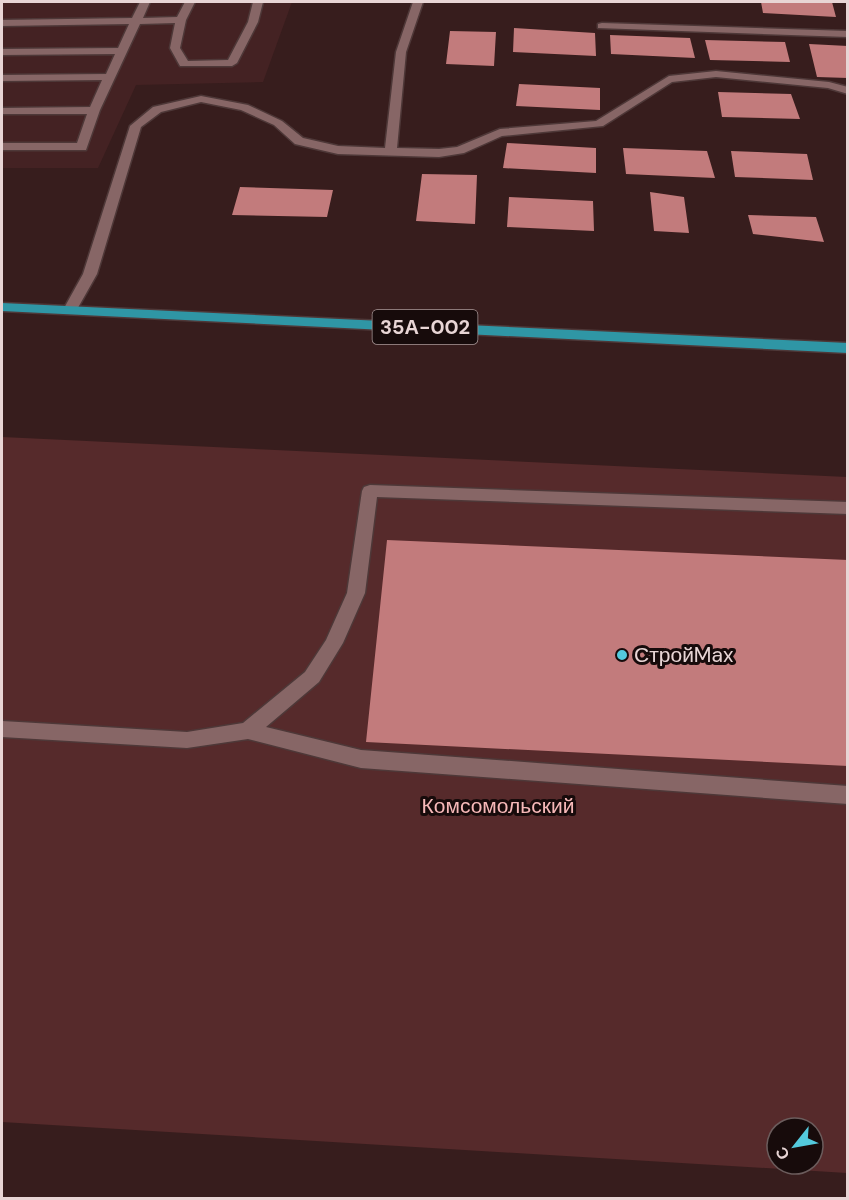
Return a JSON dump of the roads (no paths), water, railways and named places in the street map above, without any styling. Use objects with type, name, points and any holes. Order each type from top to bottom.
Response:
[{"type":"highway","name":"35А-002","points":[[2,308],[848,348]]},
{"type":"street","points":[[2,147],[82,147],[94,110],[145,2]]},
{"type":"street","points":[[190,2],[181,20],[175,48],[184,63],[232,63],[253,22],[258,2]]},
{"type":"street","points":[[391,150],[401,52],[418,2]]},
{"type":"street","points":[[2,22],[181,20]]},
{"type":"street","points":[[602,26],[848,34]]},
{"type":"street","points":[[2,52],[121,51]]},
{"type":"street","points":[[70,310],[90,274],[136,126],[157,109],[201,99],[243,106],[278,123],[299,141],[338,150],[450,151],[460,150],[500,134],[599,124],[669,80],[716,74],[829,85],[848,91]]},
{"type":"street","points":[[2,78],[109,77]]},
{"type":"street","points":[[2,111],[94,110]]},
{"type":"street","points":[[248,731],[312,677],[333,644],[356,593],[370,491],[848,508]]},
{"type":"street","points":[[2,729],[188,740],[248,731],[361,759],[848,795]]},
{"type":"place","name":"СтройMax","points":[[622,655]]},
{"type":"park label","name":"Комсомольский","points":[[498,806]]}]
